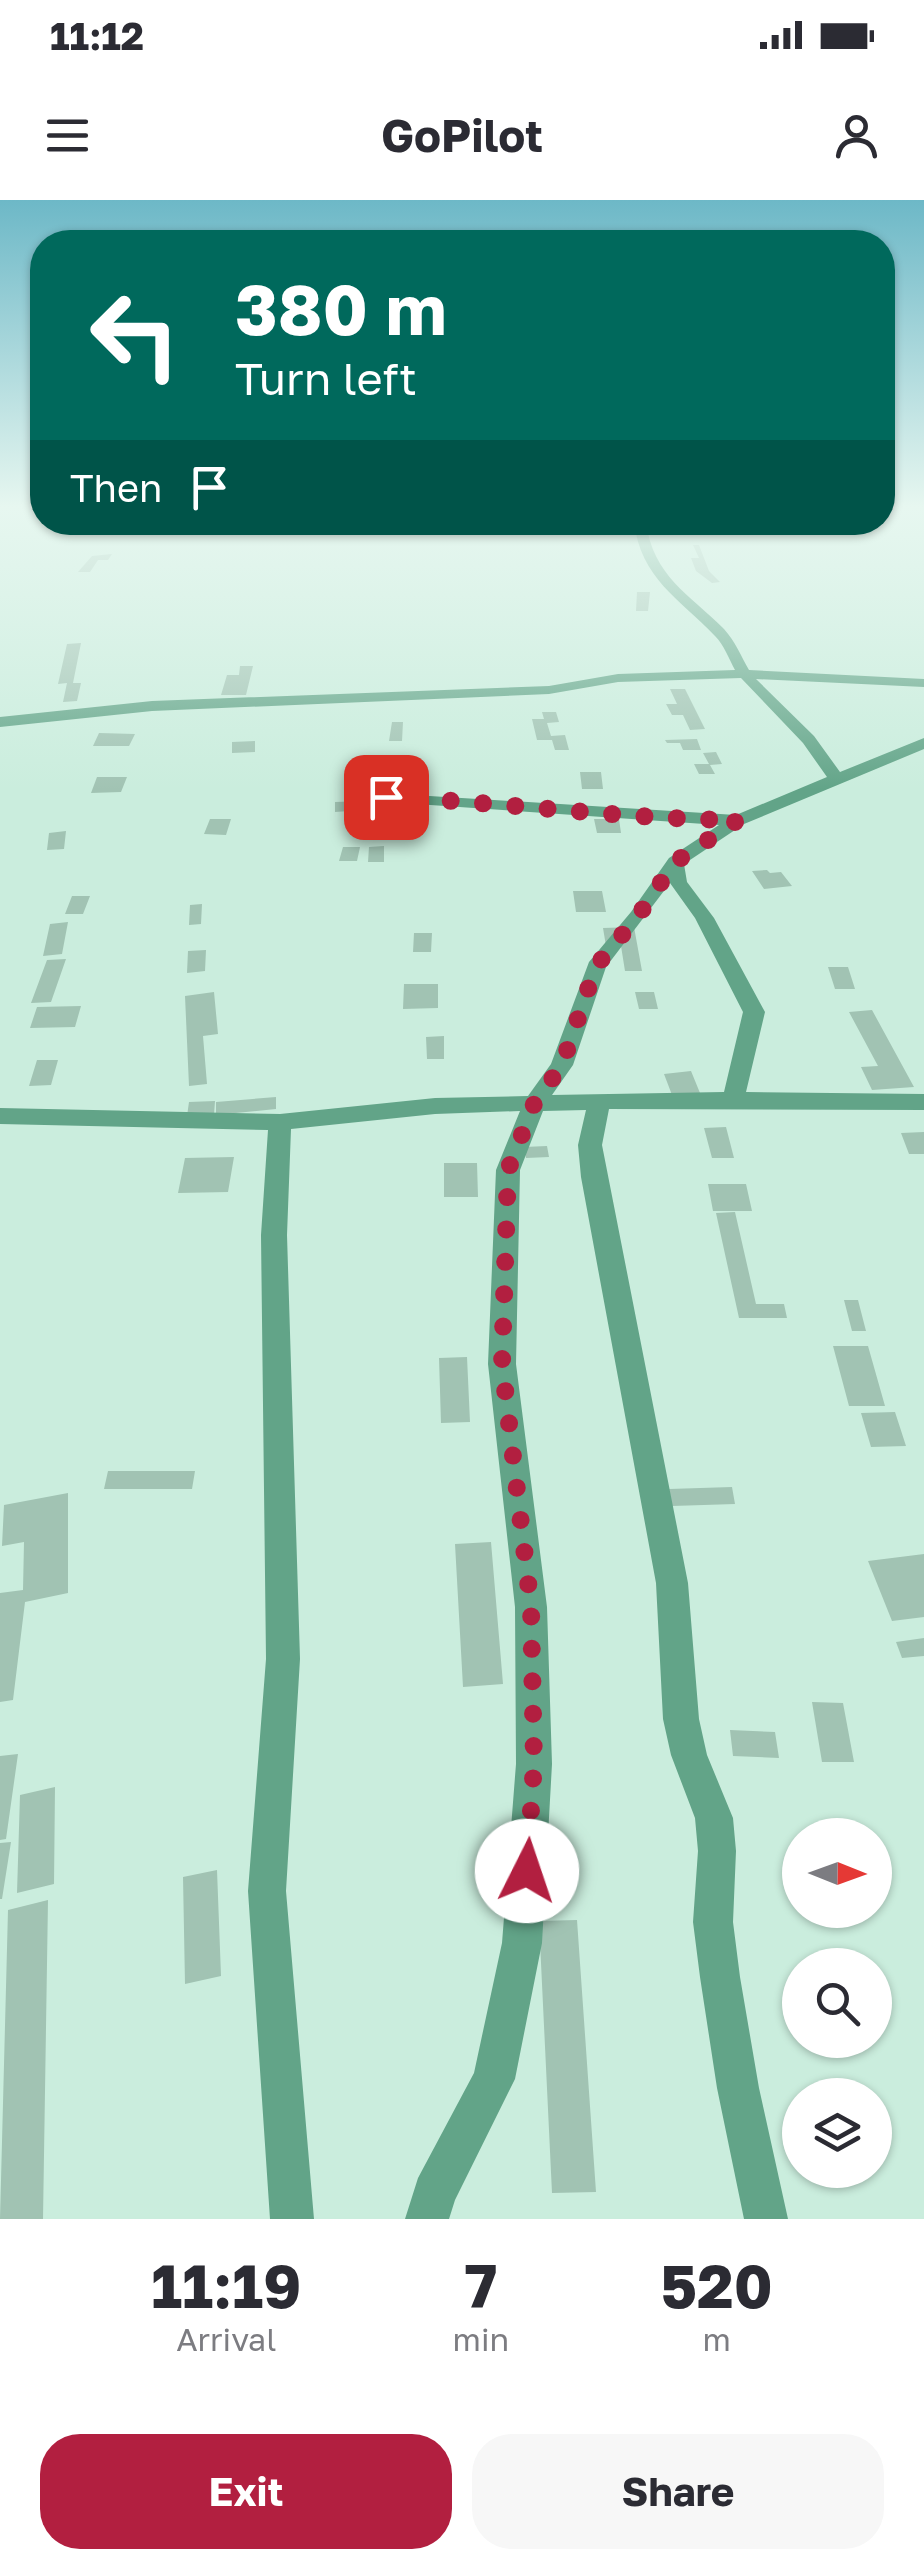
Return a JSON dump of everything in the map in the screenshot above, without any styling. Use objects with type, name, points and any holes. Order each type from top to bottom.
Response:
[{"type":"street","points":[[681,601],[722,635],[744,674],[794,730],[820,749],[836,782]]},
{"type":"street","points":[[0,722],[152,706],[549,690],[607,679],[744,674],[924,683]]},
{"type":"street","points":[[427,2219],[434,2194],[494,2079],[522,1943],[534,1764],[531,1607],[502,1364],[502,1258],[508,1170],[534,1104],[562,1065],[596,966],[638,916],[675,862],[738,820],[924,743]]},
{"type":"street","points":[[386,797],[511,804],[560,812],[738,820]]},
{"type":"street","points":[[675,862],[678,882],[704,918],[754,1012],[754,1029],[736,1074],[734,1101]]},
{"type":"street","points":[[599,1102],[590,1145],[592,1177],[672,1583],[680,1720],[714,1818],[717,1851],[713,1922],[720,1977],[766,2219]]},
{"type":"street","points":[[0,1116],[280,1122],[435,1106],[924,1102]]},
{"type":"street","points":[[280,1122],[274,1235],[283,1659],[267,1891],[292,2219]]},
{"type":"building","points":[[637,601],[649,601],[648,611],[636,611]]},
{"type":"building","points":[[81,643],[73,683],[81,683],[77,701],[63,702],[67,683],[58,684],[67,644]]},
{"type":"building","points":[[240,666],[253,666],[246,695],[221,695],[227,675],[239,675]]},
{"type":"building","points":[[670,689],[685,689],[705,729],[690,730],[683,715],[672,715],[666,704],[677,704]]},
{"type":"building","points":[[542,712],[556,712],[559,722],[547,723],[551,736],[565,735],[569,750],[555,750],[552,740],[537,740],[532,719],[544,719]]},
{"type":"building","points":[[392,722],[403,722],[402,741],[389,741]]},
{"type":"building","points":[[99,733],[135,734],[129,746],[93,746]]},
{"type":"building","points":[[697,739],[701,750],[683,750],[680,743],[665,740]]},
{"type":"building","points":[[255,741],[255,752],[232,753],[232,742]]},
{"type":"building","points":[[716,752],[722,764],[710,765],[715,774],[699,774],[694,764],[709,764],[703,753]]},
{"type":"building","points":[[580,772],[601,772],[603,789],[582,789]]},
{"type":"building","points":[[97,777],[127,777],[121,792],[91,793]]},
{"type":"building","points":[[364,801],[364,810],[335,812],[335,802]]},
{"type":"building","points":[[210,819],[231,819],[226,835],[204,834]]},
{"type":"building","points":[[594,819],[619,819],[621,833],[597,833]]},
{"type":"building","points":[[66,831],[64,849],[47,850],[49,833]]},
{"type":"building","points":[[384,846],[384,862],[368,862],[369,847]]},
{"type":"building","points":[[343,847],[360,847],[357,861],[339,861]]},
{"type":"building","points":[[752,871],[781,872],[792,886],[764,889]]},
{"type":"building","points":[[573,891],[602,891],[606,912],[576,912]]},
{"type":"building","points":[[72,896],[90,896],[83,914],[65,914]]},
{"type":"building","points":[[202,904],[201,924],[189,925],[190,905]]},
{"type":"building","points":[[68,922],[62,954],[43,956],[50,924]]},
{"type":"building","points":[[634,927],[642,971],[625,971],[621,946],[606,946],[603,928]]},
{"type":"building","points":[[414,933],[432,933],[431,952],[413,952]]},
{"type":"building","points":[[206,950],[205,971],[187,973],[188,951]]},
{"type":"building","points":[[66,959],[51,1002],[31,1003],[47,960]]},
{"type":"building","points":[[828,967],[848,967],[855,989],[835,989]]},
{"type":"building","points":[[404,984],[438,984],[438,1008],[403,1009]]},
{"type":"building","points":[[214,992],[218,1034],[203,1036],[207,1084],[189,1086],[185,996]]},
{"type":"building","points":[[635,992],[654,992],[658,1009],[639,1009]]},
{"type":"building","points":[[81,1006],[75,1027],[30,1028],[37,1007]]},
{"type":"building","points":[[872,1010],[914,1087],[872,1090],[861,1067],[878,1066],[849,1012]]},
{"type":"building","points":[[444,1036],[444,1059],[427,1059],[426,1037]]},
{"type":"building","points":[[37,1060],[58,1060],[51,1085],[29,1086]]},
{"type":"building","points":[[691,1071],[700,1093],[672,1095],[664,1074]]},
{"type":"building","points":[[276,1097],[276,1109],[216,1115],[216,1102]]},
{"type":"building","points":[[215,1101],[214,1115],[187,1116],[189,1102]]},
{"type":"building","points":[[726,1127],[734,1158],[712,1158],[704,1128]]},
{"type":"building","points":[[924,1132],[924,1154],[909,1154],[901,1133]]},
{"type":"building","points":[[547,1146],[549,1157],[526,1158],[524,1147]]},
{"type":"building","points":[[234,1157],[228,1192],[178,1193],[185,1158]]},
{"type":"building","points":[[444,1163],[477,1163],[478,1197],[444,1197]]},
{"type":"building","points":[[708,1184],[746,1184],[752,1211],[713,1211]]},
{"type":"building","points":[[735,1212],[756,1304],[784,1304],[787,1318],[739,1318],[716,1213]]},
{"type":"building","points":[[844,1300],[858,1300],[866,1331],[852,1331]]},
{"type":"building","points":[[833,1346],[868,1346],[885,1406],[849,1406]]},
{"type":"building","points":[[467,1357],[470,1422],[441,1423],[439,1358]]},
{"type":"building","points":[[895,1412],[906,1446],[871,1447],[861,1413]]},
{"type":"building","points":[[108,1471],[195,1471],[192,1489],[104,1489]]},
{"type":"building","points":[[732,1487],[735,1504],[672,1506],[669,1489]]},
{"type":"building","points":[[68,1493],[68,1593],[25,1602],[13,1700],[0,1702],[0,1593],[23,1590],[24,1542],[2,1546],[4,1505]]},
{"type":"building","points":[[491,1542],[503,1684],[463,1687],[455,1544]]},
{"type":"building","points":[[924,1554],[924,1617],[892,1621],[868,1561]]},
{"type":"building","points":[[924,1638],[924,1656],[902,1658],[896,1642]]},
{"type":"building","points":[[812,1702],[843,1703],[854,1762],[822,1762]]},
{"type":"building","points":[[730,1730],[775,1732],[779,1758],[733,1756]]},
{"type":"building","points":[[18,1754],[6,1839],[0,1840],[0,1756]]},
{"type":"building","points":[[55,1787],[54,1884],[17,1893],[20,1795]]},
{"type":"building","points":[[11,1842],[2,1899],[0,1899],[0,1843]]},
{"type":"building","points":[[217,1870],[221,1976],[185,1984],[183,1877]]},
{"type":"building","points":[[48,1900],[43,2219],[0,2219],[8,1910]]},
{"type":"building","points":[[577,1920],[596,2192],[552,2193],[539,1921]]},
{"type":"route","points":[[386,797],[511,804],[560,812],[738,820],[675,862],[638,916],[596,966],[562,1065],[534,1104],[508,1170],[502,1258],[502,1364],[531,1607],[534,1764],[527,1871]]}]
